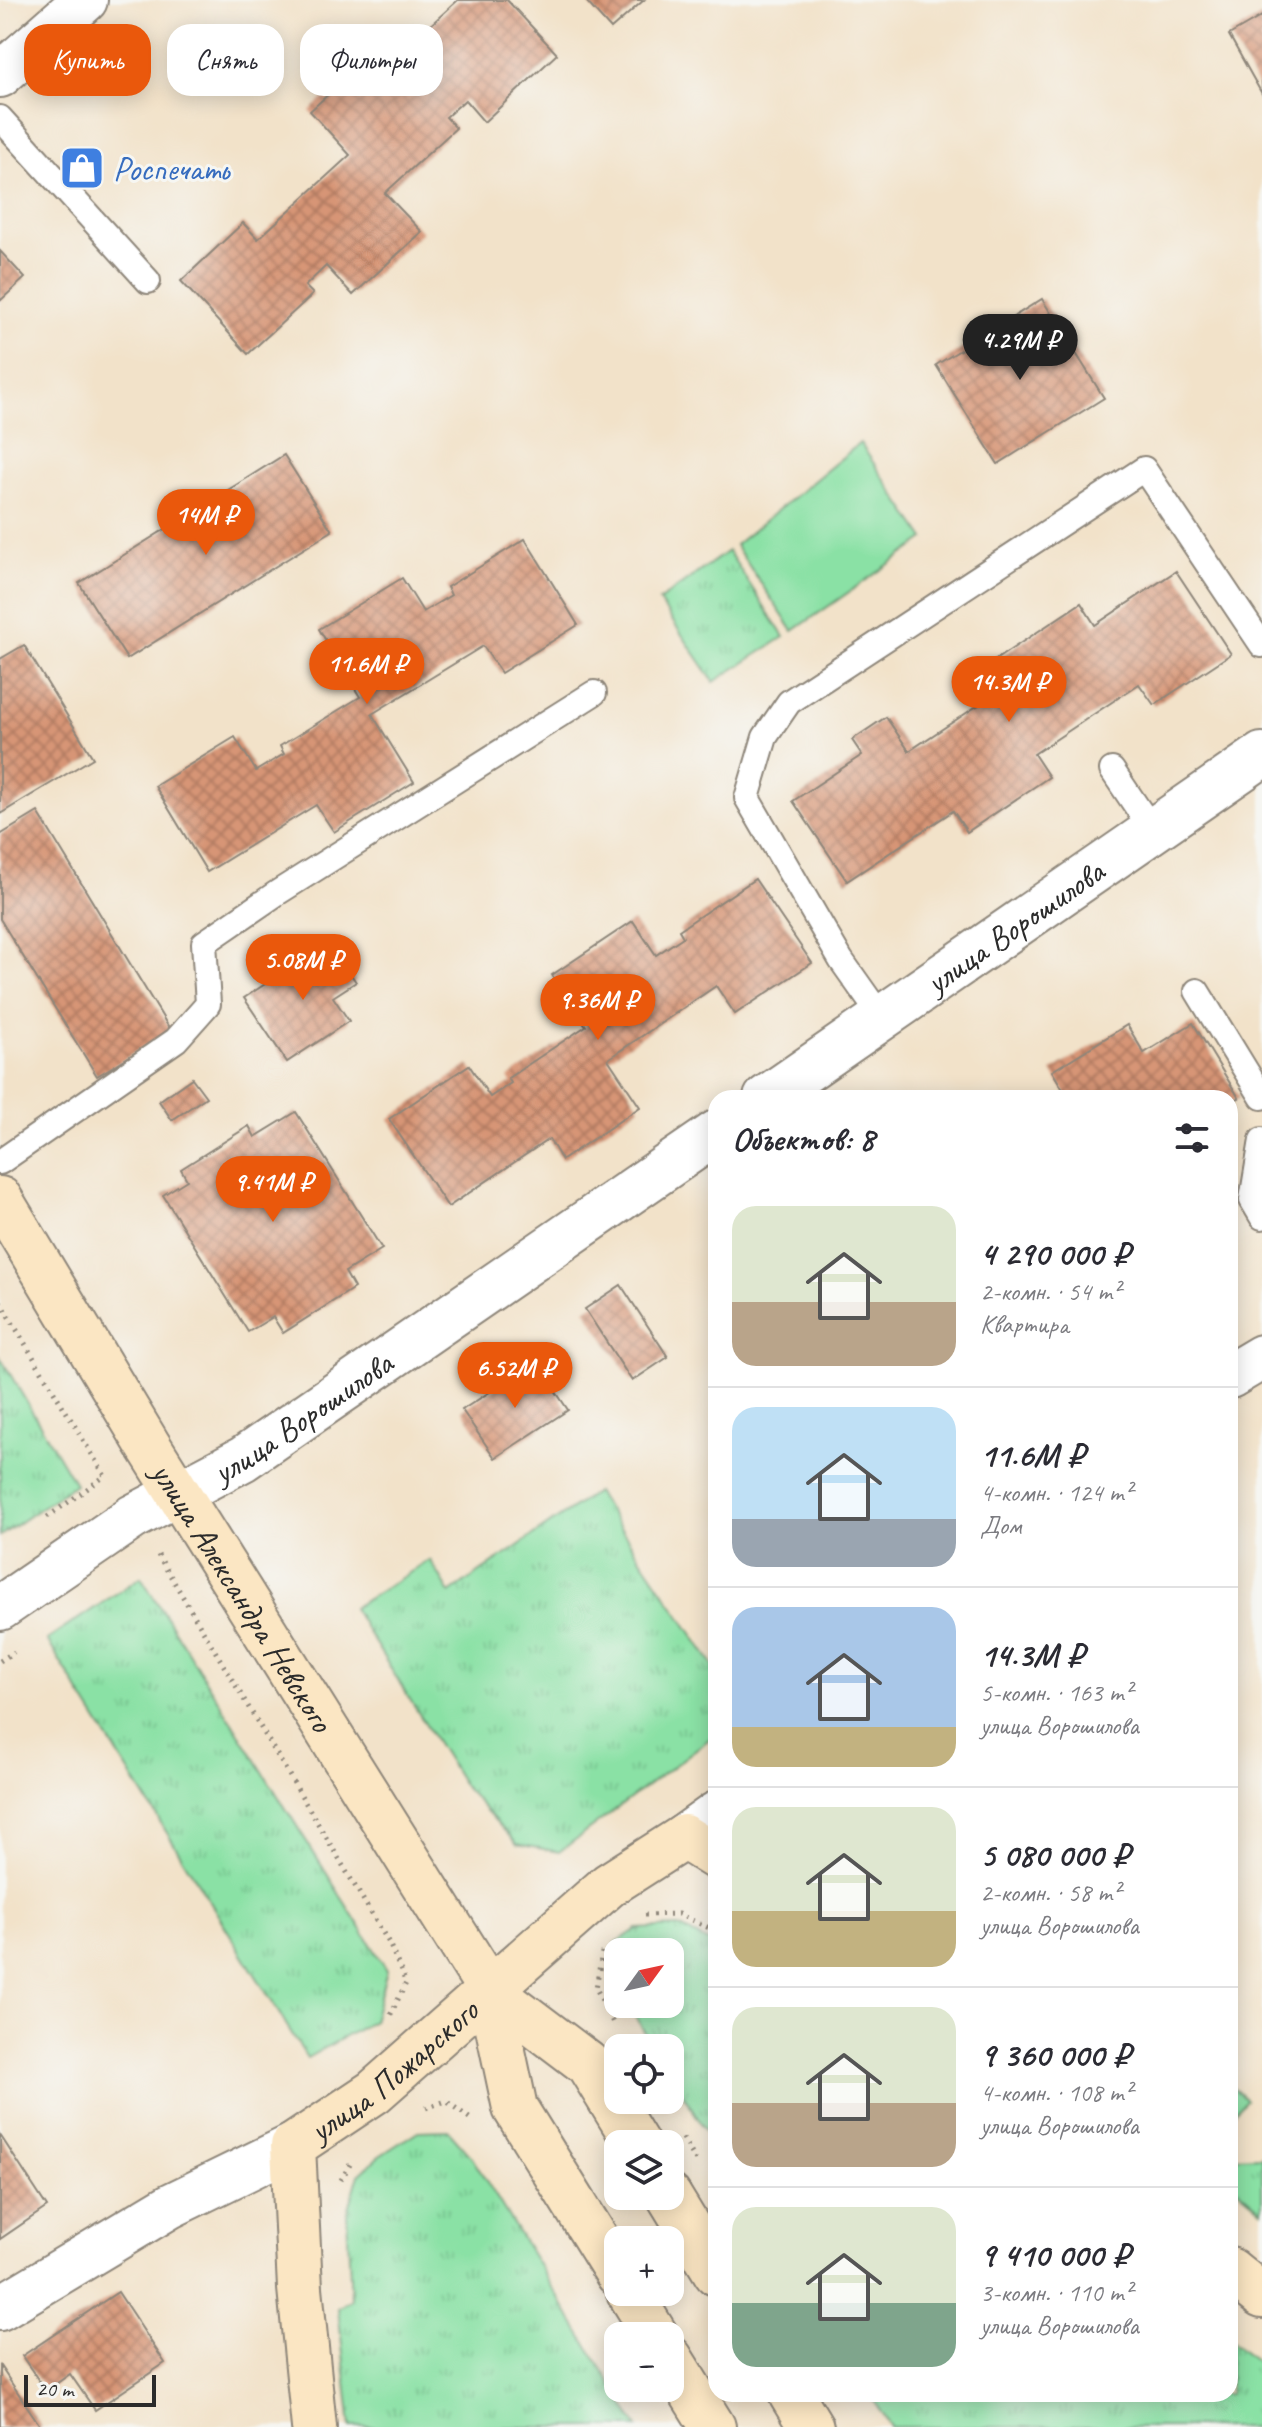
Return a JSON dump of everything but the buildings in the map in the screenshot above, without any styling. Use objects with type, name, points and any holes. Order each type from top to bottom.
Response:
[{"type":"main road","name":"улица Александра Невского","points":[[0,1199],[178,1493],[490,1990]]},
{"type":"main road","name":"улица Пожарского","points":[[293,2146],[374,2092],[609,1885],[705,1836]]},
{"type":"main road","points":[[490,1990],[588,2064],[651,2130]]},
{"type":"main road","points":[[490,1990],[515,2108],[604,2251]]},
{"type":"main road","points":[[293,2146],[300,2288],[314,2427]]},
{"type":"main road","points":[[678,2210],[708,2260]]},
{"type":"main road","points":[[1238,2276],[1262,2296]]},
{"type":"main road","points":[[684,2380],[713,2427]]},
{"type":"main road","points":[[796,2402],[811,2427]]},
{"type":"street","points":[[0,75],[85,0]]},
{"type":"street","name":"улица Ворошилова","points":[[778,1090],[1262,755]]},
{"type":"street","name":"улица Ворошилова","points":[[0,1608],[133,1517],[243,1459],[708,1139]]},
{"type":"street","points":[[1238,1371],[1262,1357]]},
{"type":"street","name":"улица Пожарского","points":[[0,2308],[170,2206],[293,2146]]},
{"type":"lane","points":[[0,118],[148,281]]},
{"type":"lane","points":[[882,1018],[841,960],[747,798],[765,737],[789,702],[1144,469],[1262,645]]},
{"type":"lane","points":[[0,1162],[176,1040],[208,1004],[204,943],[277,893],[594,693]]},
{"type":"lane","points":[[1112,770],[1153,831]]},
{"type":"lane","points":[[1197,991],[1262,1097]]},
{"type":"lane","points":[[1262,1140],[1252,1200],[1262,1217]]},
{"type":"path","points":[[0,1302],[105,1476],[35,1526]]},
{"type":"path","points":[[159,1555],[389,1943],[406,1983],[386,2024]]},
{"type":"path","points":[[632,1916],[678,1914],[708,1927]]},
{"type":"path","points":[[604,1939],[596,1988],[604,2004]]},
{"type":"path","points":[[418,2110],[446,2101],[482,2127]]},
{"type":"path","points":[[337,2188],[357,2154]]},
{"type":"path","points":[[684,2155],[700,2166]]},
{"type":"green space","points":[[860,443],[925,539],[793,631],[735,545]]},
{"type":"green space","points":[[728,551],[784,637],[714,682],[659,601]]},
{"type":"green space","points":[[0,1357],[75,1484],[0,1536]]},
{"type":"green space","points":[[596,1492],[708,1657],[708,1740],[559,1852],[517,1844],[465,1788],[353,1608],[430,1560],[450,1593]]},
{"type":"green space","points":[[141,1577],[387,1970],[373,2021],[307,2058],[47,1640]]},
{"type":"green space","points":[[679,1927],[708,1942],[708,2134],[684,2096],[684,2034],[646,2034],[636,2018],[684,2018],[684,1938],[624,1938],[637,1929]]},
{"type":"green space","points":[[1238,2092],[1246,2100],[1238,2108]]},
{"type":"green space","points":[[448,2130],[471,2156],[604,2372],[604,2402],[623,2402],[638,2427],[351,2427],[338,2308],[351,2299],[347,2215],[359,2174],[378,2157],[418,2131]]},
{"type":"green space","points":[[1262,2156],[1262,2210],[1238,2190],[1238,2157]]},
{"type":"green space","points":[[1238,2346],[1262,2366],[1262,2427],[891,2427],[875,2402],[1238,2402]]},
{"type":"place","name":"Роспечать","points":[[82,168]]}]
